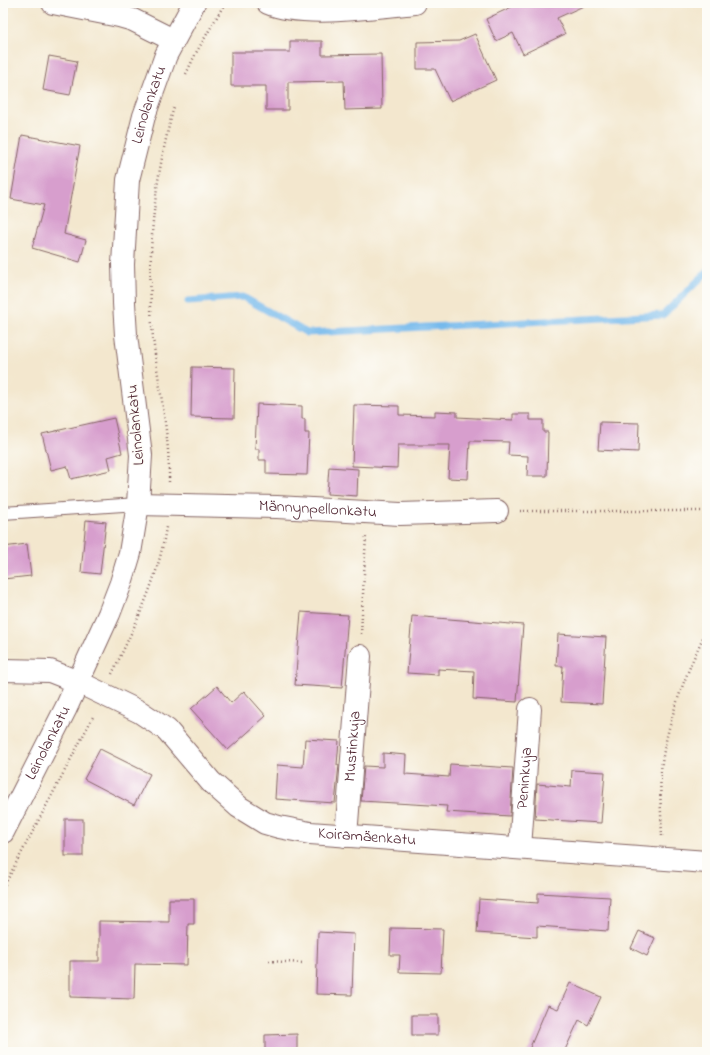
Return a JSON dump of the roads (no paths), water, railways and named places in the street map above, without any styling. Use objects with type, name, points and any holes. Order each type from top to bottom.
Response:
[{"type":"street","points":[[52,3],[119,16],[174,40]]},
{"type":"street","name":"Leinolankatu","points":[[3,832],[78,682],[109,614],[121,583],[136,528],[141,455],[126,335],[123,269],[128,180],[144,116],[174,40],[194,3]]},
{"type":"street","points":[[268,3],[280,8],[326,10],[415,3]]},
{"type":"street","name":"Männynpellonkatu","points":[[138,504],[277,507],[400,514],[497,511]]},
{"type":"street","name":"Mustinkuja","points":[[346,836],[360,656]]},
{"type":"street","name":"Koiramäenkatu","points":[[3,670],[50,671],[78,682],[140,712],[167,730],[211,782],[230,800],[251,816],[279,827],[310,833],[346,836],[707,862]]},
{"type":"street","name":"Peninkuja","points":[[520,848],[530,708]]},
{"type":"lane","points":[[3,513],[138,504]]},
{"type":"waterway","points":[[188,301],[243,297],[307,333],[663,315],[707,272]]}]
